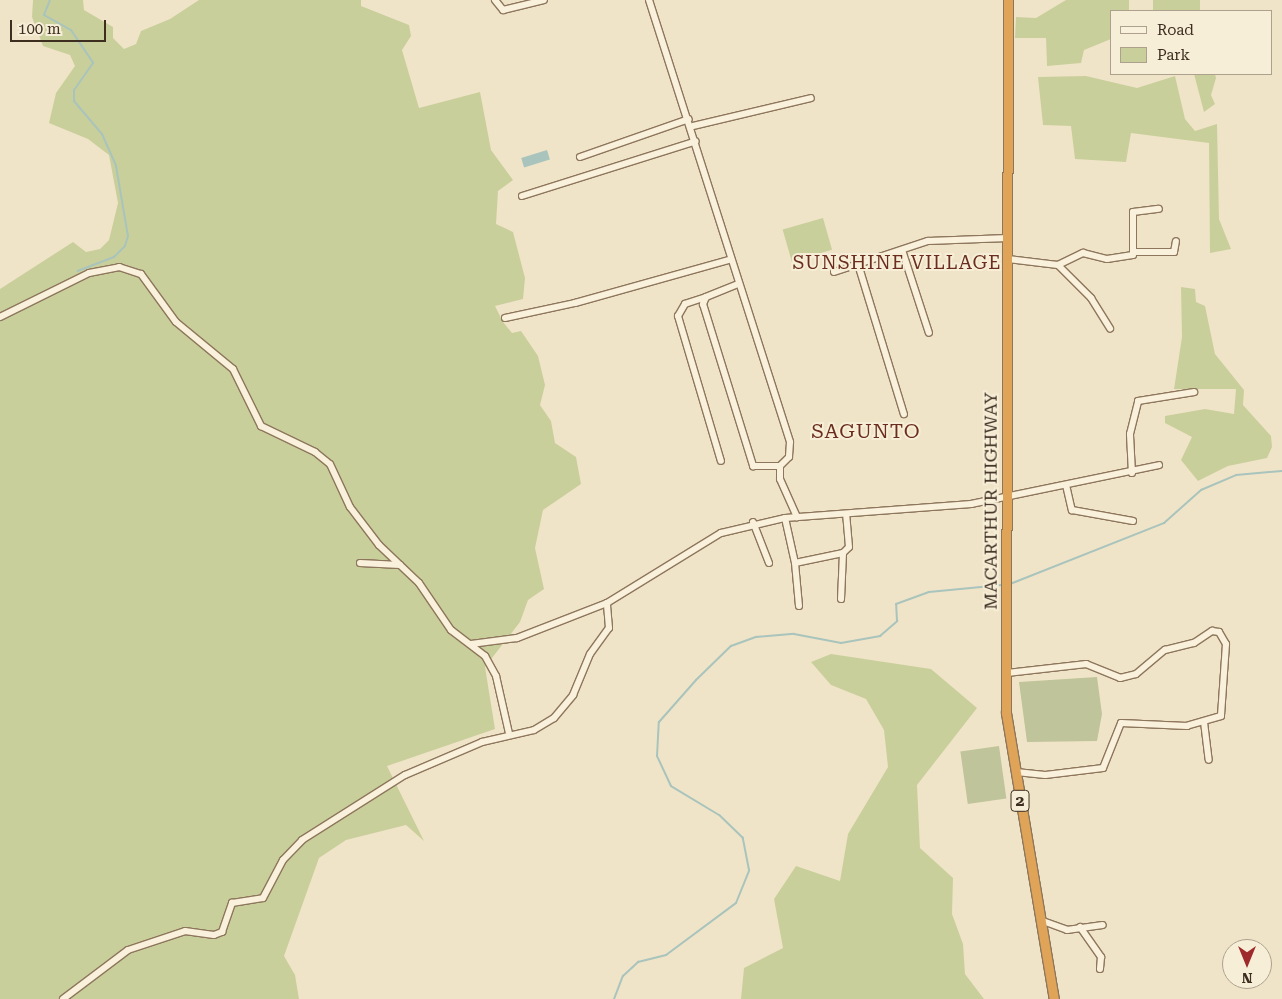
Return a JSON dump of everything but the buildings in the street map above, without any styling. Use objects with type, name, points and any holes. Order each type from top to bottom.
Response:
[{"type":"highway","name":"MACARTHUR HIGHWAY","points":[[1008,0],[1006,601],[1009,738],[1054,999]]},
{"type":"street","points":[[495,0],[503,10],[544,0]]},
{"type":"street","points":[[649,0],[692,126],[729,260],[790,442],[791,454],[780,466],[752,466],[703,304],[706,297]]},
{"type":"street","points":[[692,126],[811,98]]},
{"type":"street","points":[[580,157],[689,119]]},
{"type":"street","points":[[522,196],[696,141]]},
{"type":"street","points":[[1134,252],[1134,212],[1158,209]]},
{"type":"street","points":[[834,272],[934,240],[1008,238]]},
{"type":"street","points":[[1008,259],[1058,265],[1084,253],[1106,259],[1134,252],[1174,252],[1176,241]]},
{"type":"street","points":[[902,250],[928,333]]},
{"type":"street","points":[[505,318],[575,303],[729,260]]},
{"type":"street","points":[[858,264],[904,414]]},
{"type":"street","points":[[1058,265],[1091,298],[1110,328]]},
{"type":"street","points":[[0,317],[81,275],[119,267],[137,271],[176,322],[232,369],[260,426],[315,452],[330,464],[350,507],[400,565],[419,583],[451,630],[471,644],[495,672],[509,733]]},
{"type":"street","points":[[721,461],[678,316],[685,304],[738,284]]},
{"type":"street","points":[[1132,474],[1130,434],[1138,401],[1194,392]]},
{"type":"street","points":[[471,644],[517,638],[607,604],[699,545],[754,522],[797,517],[929,509],[1132,474],[1158,465]]},
{"type":"street","points":[[780,466],[783,490],[797,517]]},
{"type":"street","points":[[1066,485],[1072,510],[1133,521]]},
{"type":"street","points":[[795,563],[843,552],[849,547],[846,514]]},
{"type":"street","points":[[786,518],[795,563],[799,606]]},
{"type":"street","points":[[754,522],[769,563]]},
{"type":"street","points":[[841,599],[843,552]]},
{"type":"street","points":[[360,563],[400,565]]},
{"type":"street","points":[[63,999],[128,950],[185,931],[217,934],[232,903],[263,898],[283,860],[302,840],[410,773],[509,733],[534,730],[564,710],[590,654],[609,628],[607,604]]},
{"type":"street","points":[[1007,673],[1086,664],[1112,676],[1129,676],[1165,650],[1194,643],[1215,631],[1226,644],[1222,712],[1204,722],[1122,722],[1103,768],[1045,775],[1016,772]]},
{"type":"street","points":[[1204,722],[1209,760]]},
{"type":"street","points":[[1040,920],[1067,930],[1103,925]]},
{"type":"street","points":[[1080,927],[1099,952],[1100,968]]},
{"type":"green space","points":[[33,0],[83,0],[84,10],[113,27],[113,38],[124,49],[136,44],[141,31],[170,19],[199,0],[361,0],[361,6],[409,25],[411,36],[402,50],[419,108],[480,92],[491,150],[513,180],[498,191],[496,224],[513,232],[525,278],[523,299],[495,306],[503,322],[512,333],[521,331],[538,356],[545,385],[540,405],[551,421],[555,443],[576,457],[581,484],[543,510],[535,548],[544,589],[528,600],[520,622],[485,667],[495,729],[387,766],[424,841],[406,825],[346,840],[319,858],[284,956],[295,975],[299,999],[0,999],[0,289],[73,242],[86,252],[100,249],[109,240],[118,203],[109,155],[88,139],[49,123],[56,93],[75,66],[70,55],[43,46],[32,17]]},
{"type":"green space","points":[[1066,0],[1129,0],[1129,10],[1110,10],[1110,39],[1084,50],[1081,63],[1047,66],[1046,38],[1015,38],[1016,17],[1036,18]]},
{"type":"green space","points":[[1153,0],[1200,0],[1200,10],[1153,10]]},
{"type":"green space","points":[[1194,75],[1215,75],[1211,95],[1215,104],[1204,112]]},
{"type":"green space","points":[[1086,76],[1137,88],[1175,76],[1185,119],[1195,131],[1217,124],[1219,219],[1231,249],[1210,253],[1209,143],[1131,133],[1126,162],[1075,159],[1071,126],[1043,125],[1038,77]]},
{"type":"green space","points":[[823,218],[832,250],[792,261],[783,230]]},
{"type":"green space","points":[[1181,287],[1195,289],[1196,302],[1205,306],[1215,354],[1244,390],[1243,405],[1271,436],[1272,447],[1267,458],[1228,466],[1198,481],[1181,460],[1192,437],[1165,423],[1165,416],[1205,409],[1234,414],[1236,389],[1174,389],[1182,337]]},
{"type":"green space","points":[[831,654],[931,669],[977,708],[917,785],[920,848],[953,878],[952,914],[963,944],[965,974],[984,999],[741,999],[744,968],[783,948],[774,899],[796,866],[840,881],[848,834],[888,767],[884,730],[866,699],[831,685],[811,662]]},
{"type":"green space","points":[[1097,677],[1102,714],[1097,741],[1027,742],[1019,682]]},
{"type":"green space","points":[[999,746],[1006,798],[968,804],[960,751]]},
{"type":"water","points":[[547,150],[550,160],[524,167],[521,158]]},
{"type":"waterway","points":[[50,0],[44,15],[71,30],[93,63],[74,90],[74,101],[102,134],[116,166],[128,236],[125,246],[114,257],[78,271]]},
{"type":"waterway","points":[[1010,584],[1164,523],[1201,490],[1236,475],[1282,471]]},
{"type":"waterway","points":[[614,999],[623,976],[638,962],[666,955],[736,903],[749,870],[743,838],[719,815],[671,786],[657,756],[659,722],[696,680],[731,646],[756,637],[794,634],[841,643],[880,636],[897,621],[896,604],[929,592],[1002,585]]},
{"type":"district","name":"SUNSHINE VILLAGE","points":[[897,263]]},
{"type":"district","name":"SAGUNTO","points":[[866,431]]}]
